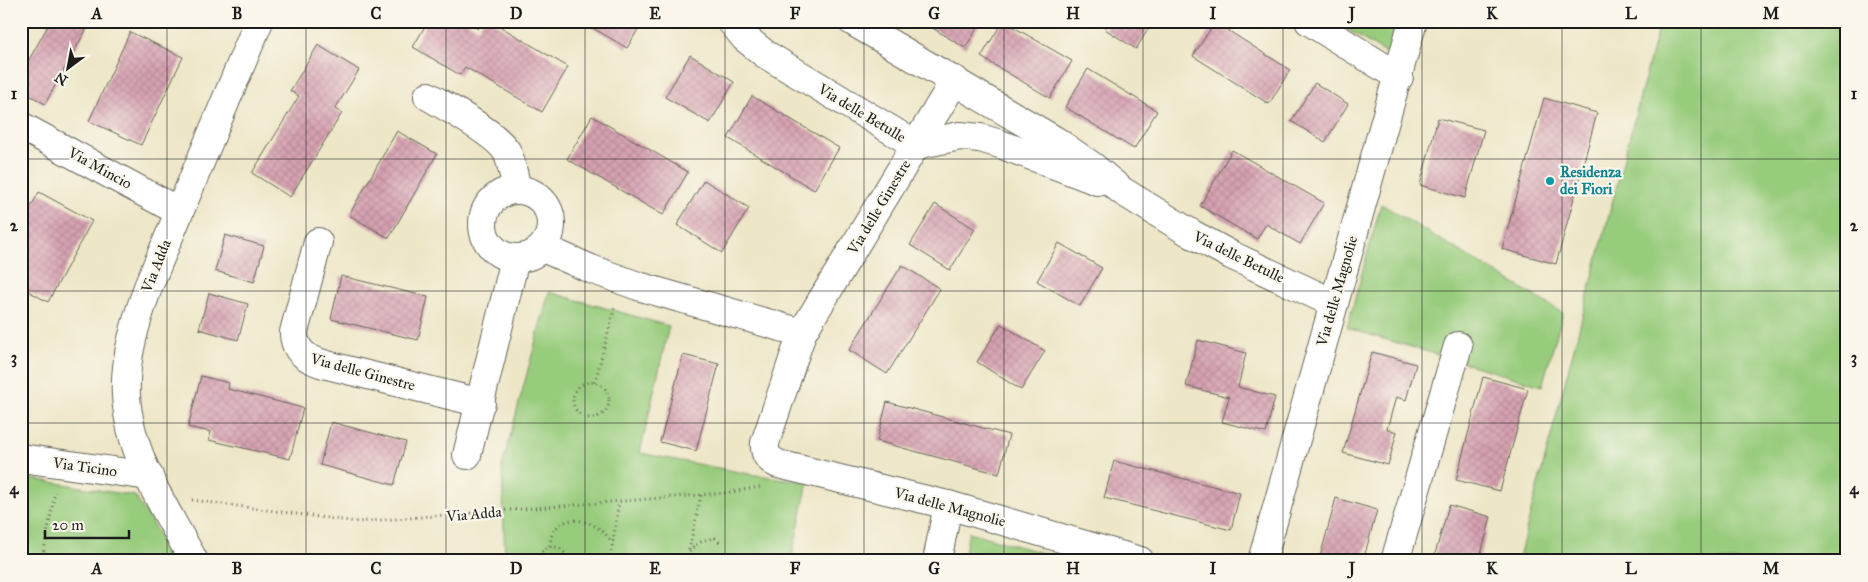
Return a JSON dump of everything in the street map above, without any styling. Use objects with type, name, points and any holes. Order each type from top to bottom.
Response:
[{"type":"street","name":"Via Adda","points":[[194,561],[141,459],[128,411],[126,398],[127,373],[139,312],[178,211],[259,21]]},
{"type":"street","name":"Via delle Betulle","points":[[731,21],[744,38],[765,54],[916,146],[960,136],[980,138],[1122,191]]},
{"type":"street","name":"Via delle Betulle","points":[[852,21],[955,80],[1074,153],[1122,191],[1192,234],[1333,303]]},
{"type":"street","points":[[1309,21],[1399,77]]},
{"type":"street","name":"Via delle Magnolie","points":[[1262,561],[1333,303],[1414,21]]},
{"type":"street","name":"Via delle Ginestre","points":[[768,456],[765,443],[802,333],[955,80]]},
{"type":"street","points":[[428,96],[486,132],[501,144],[509,159],[517,189]]},
{"type":"street","name":"Via Mincio","points":[[21,126],[178,211]]},
{"type":"street","points":[[517,189],[538,197],[546,205],[551,216],[552,227],[549,238],[543,248],[525,258],[504,256],[494,250],[486,240],[483,229],[483,217],[487,206],[505,192],[517,189]]},
{"type":"street","name":"Via delle Ginestre","points":[[318,242],[294,332],[295,344],[304,356],[327,365],[481,402]]},
{"type":"street","points":[[543,248],[621,280],[802,333]]},
{"type":"street","points":[[467,455],[515,258]]},
{"type":"street","points":[[1395,561],[1458,346]]},
{"type":"street","name":"Via delle Magnolie","points":[[768,456],[1140,561]]},
{"type":"street","name":"Via Ticino","points":[[21,458],[61,464],[154,486]]},
{"type":"street","points":[[937,561],[948,506]]},
{"type":"path","points":[[595,382],[621,280]]},
{"type":"path","points":[[595,382],[606,389],[609,401],[604,412],[594,418],[588,418],[578,412],[573,402],[574,396],[579,386],[595,382]]},
{"type":"path","name":"Via Adda","points":[[154,486],[357,522],[725,494],[761,487],[768,456]]},
{"type":"path","points":[[42,561],[61,464]]},
{"type":"path","points":[[685,561],[701,496]]},
{"type":"path","points":[[610,561],[619,502]]},
{"type":"path","points":[[550,546],[550,539],[556,528],[560,523],[570,520],[584,521],[592,525],[602,531],[613,542]]},
{"type":"path","points":[[689,550],[698,542],[707,539],[715,538],[721,544]]},
{"type":"path","points":[[538,561],[541,551],[550,546],[555,546],[564,552],[568,561]]},
{"type":"green space","points":[[1334,21],[1399,21],[1390,56]]},
{"type":"green space","points":[[1660,21],[1847,21],[1847,561],[1518,561]]},
{"type":"green space","points":[[1381,204],[1563,313],[1542,386],[1347,328]]},
{"type":"green space","points":[[549,292],[669,326],[640,453],[749,474],[808,482],[791,561],[505,561],[502,466]]},
{"type":"green space","points":[[21,477],[135,496],[175,561],[21,561]]},
{"type":"green space","points":[[969,532],[1070,561],[963,561]]},
{"type":"building","points":[[45,21],[91,21],[45,104],[21,90],[21,74],[49,24]]},
{"type":"building","points":[[428,21],[466,21],[478,29],[483,21],[491,21],[568,67],[542,112],[465,67],[460,75],[413,47]]},
{"type":"building","points":[[581,21],[643,21],[627,48]]},
{"type":"building","points":[[921,21],[982,21],[965,48]]},
{"type":"building","points":[[1003,21],[1072,61],[1050,98],[981,57]]},
{"type":"building","points":[[1110,21],[1153,21],[1136,49],[1105,29]]},
{"type":"building","points":[[1215,22],[1290,70],[1269,104],[1193,56]]},
{"type":"building","points":[[130,32],[183,57],[141,145],[89,121]]},
{"type":"building","points":[[318,45],[359,70],[335,109],[342,113],[290,197],[252,173],[299,96],[290,91]]},
{"type":"building","points":[[690,55],[734,82],[710,123],[665,97]]},
{"type":"building","points":[[1088,69],[1157,111],[1134,149],[1065,107]]},
{"type":"building","points":[[1315,83],[1348,104],[1325,142],[1291,121]]},
{"type":"building","points":[[752,96],[839,148],[814,190],[728,138]]},
{"type":"building","name":"Residenza dei Fiori","points":[[1544,98],[1597,113],[1556,264],[1502,249]]},
{"type":"building","points":[[592,116],[688,172],[663,215],[567,159]]},
{"type":"building","points":[[1438,118],[1484,130],[1465,198],[1420,185]]},
{"type":"building","points":[[397,131],[437,154],[389,238],[349,215]]},
{"type":"building","points":[[1232,150],[1324,203],[1300,244],[1266,224],[1257,239],[1200,206]]},
{"type":"building","points":[[704,180],[749,208],[722,253],[677,225]]},
{"type":"building","points":[[39,192],[92,221],[48,302],[21,287],[21,225]]},
{"type":"building","points":[[935,204],[975,229],[950,270],[910,245]]},
{"type":"building","points":[[225,235],[264,246],[254,282],[215,271]]},
{"type":"building","points":[[1059,243],[1102,268],[1080,306],[1037,281]]},
{"type":"building","points":[[902,265],[940,289],[887,374],[849,350]]},
{"type":"building","points":[[341,276],[428,297],[418,340],[331,319]]},
{"type":"building","points":[[209,293],[248,304],[238,340],[199,329]]},
{"type":"building","points":[[1001,324],[1045,351],[1021,390],[977,362]]},
{"type":"building","points":[[1198,340],[1246,353],[1238,387],[1275,397],[1266,433],[1222,422],[1229,397],[1186,386]]},
{"type":"building","points":[[1372,352],[1416,364],[1406,400],[1396,397],[1387,429],[1397,432],[1388,465],[1343,453]]},
{"type":"building","points":[[683,355],[719,364],[696,451],[660,442]]},
{"type":"building","points":[[201,376],[229,383],[228,389],[303,408],[290,459],[209,440],[211,432],[188,427]]},
{"type":"building","points":[[1483,377],[1528,389],[1500,491],[1456,480]]},
{"type":"building","points":[[887,402],[1009,435],[999,474],[877,441]]},
{"type":"building","points":[[331,422],[406,442],[394,485],[320,465]]},
{"type":"building","points":[[1114,461],[1240,493],[1231,530],[1104,498]]},
{"type":"building","points":[[1336,498],[1377,510],[1363,561],[1319,561]]},
{"type":"building","points":[[1449,505],[1491,517],[1479,561],[1433,561]]},
{"type":"place","name":"Residenza dei Fiori","points":[[1550,181]]}]
